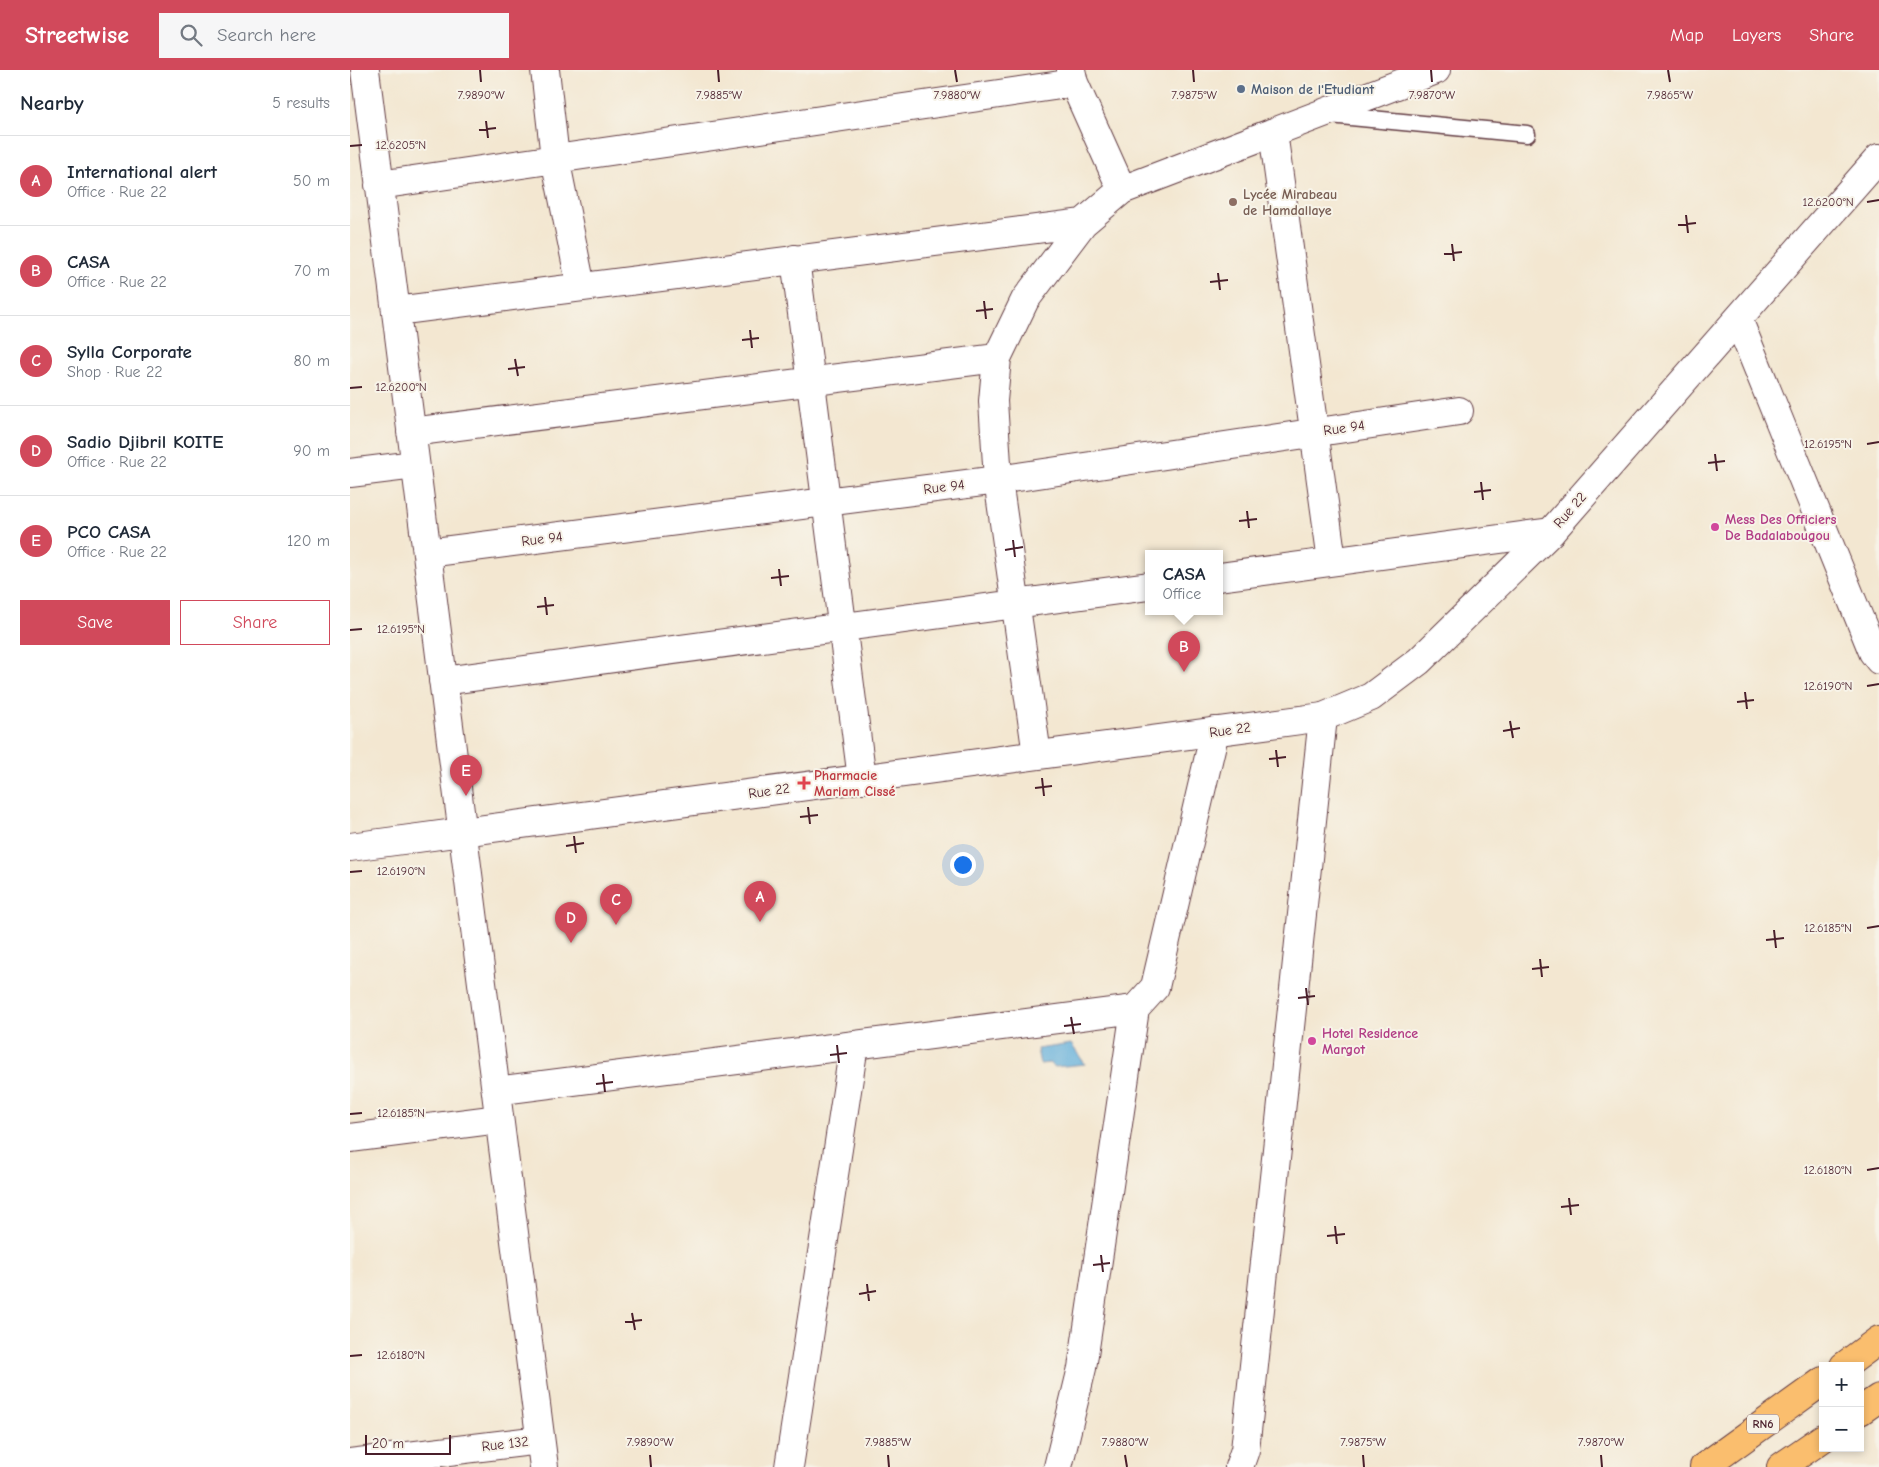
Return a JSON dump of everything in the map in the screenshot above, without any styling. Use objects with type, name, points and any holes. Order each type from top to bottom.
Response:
[{"type":"highway","points":[[1849,1362],[1879,1340]]},
{"type":"highway","name":"RN6","points":[[1704,1467],[1819,1384]]},
{"type":"highway","points":[[1864,1408],[1879,1398]]},
{"type":"highway","points":[[1781,1467],[1819,1441]]},
{"type":"street","points":[[365,70],[361,125],[380,185],[544,1467]]},
{"type":"street","points":[[545,70],[555,158],[581,287]]},
{"type":"street","points":[[1036,755],[998,480],[992,401],[997,358],[1025,300],[1083,223],[1122,190],[1320,114],[1376,81],[1436,70]]},
{"type":"street","points":[[380,185],[1073,76],[1122,190]]},
{"type":"street","points":[[1273,132],[1332,561]]},
{"type":"street","name":"Rue 22","points":[[350,847],[1323,717],[1371,697],[1419,661],[1551,532],[1879,158]]},
{"type":"street","points":[[396,311],[1083,223]]},
{"type":"street","points":[[796,259],[862,779]]},
{"type":"street","points":[[1738,319],[1873,652],[1879,660]]},
{"type":"street","points":[[411,432],[997,358]]},
{"type":"street","name":"Rue 94","points":[[427,553],[998,480],[1459,411]]},
{"type":"street","points":[[350,473],[415,465]]},
{"type":"street","points":[[1223,575],[1551,532]]},
{"type":"street","points":[[443,681],[1145,587]]},
{"type":"street","points":[[1239,1467],[1245,1450],[1323,717]]},
{"type":"street","points":[[1058,1467],[1082,1368],[1135,1009],[1155,987],[1215,732]]},
{"type":"street","points":[[496,1091],[1135,1009]]},
{"type":"street","points":[[789,1467],[854,1045]]},
{"type":"street","points":[[350,1138],[499,1118]]},
{"type":"street","name":"Rue 132","points":[[350,1463],[540,1440]]},
{"type":"lane","points":[[1320,114],[1527,134]]},
{"type":"water","points":[[1071,1044],[1085,1064],[1055,1067],[1050,1063],[1040,1064],[1037,1049]]},
{"type":"place","name":"Maison de l'Etudiant","points":[[1241,89]]},
{"type":"place","name":"Lycée Mirabeau de Hamdallaye","points":[[1233,202]]},
{"type":"place","name":"Mess Des Officiers De Badalabougou","points":[[1715,527]]},
{"type":"place","name":"CASA","points":[[1184,672]]},
{"type":"place","name":"Pharmacie Mariam Cissé","points":[[804,783]]},
{"type":"place","name":"PCO CASA","points":[[466,796]]},
{"type":"place","name":"International alert","points":[[760,922]]},
{"type":"place","name":"Sylla Corporate","points":[[616,925]]},
{"type":"place","name":"Sadio Djibril KOITE","points":[[571,943]]},
{"type":"place","name":"Hotel Residence Margot","points":[[1312,1041]]}]
